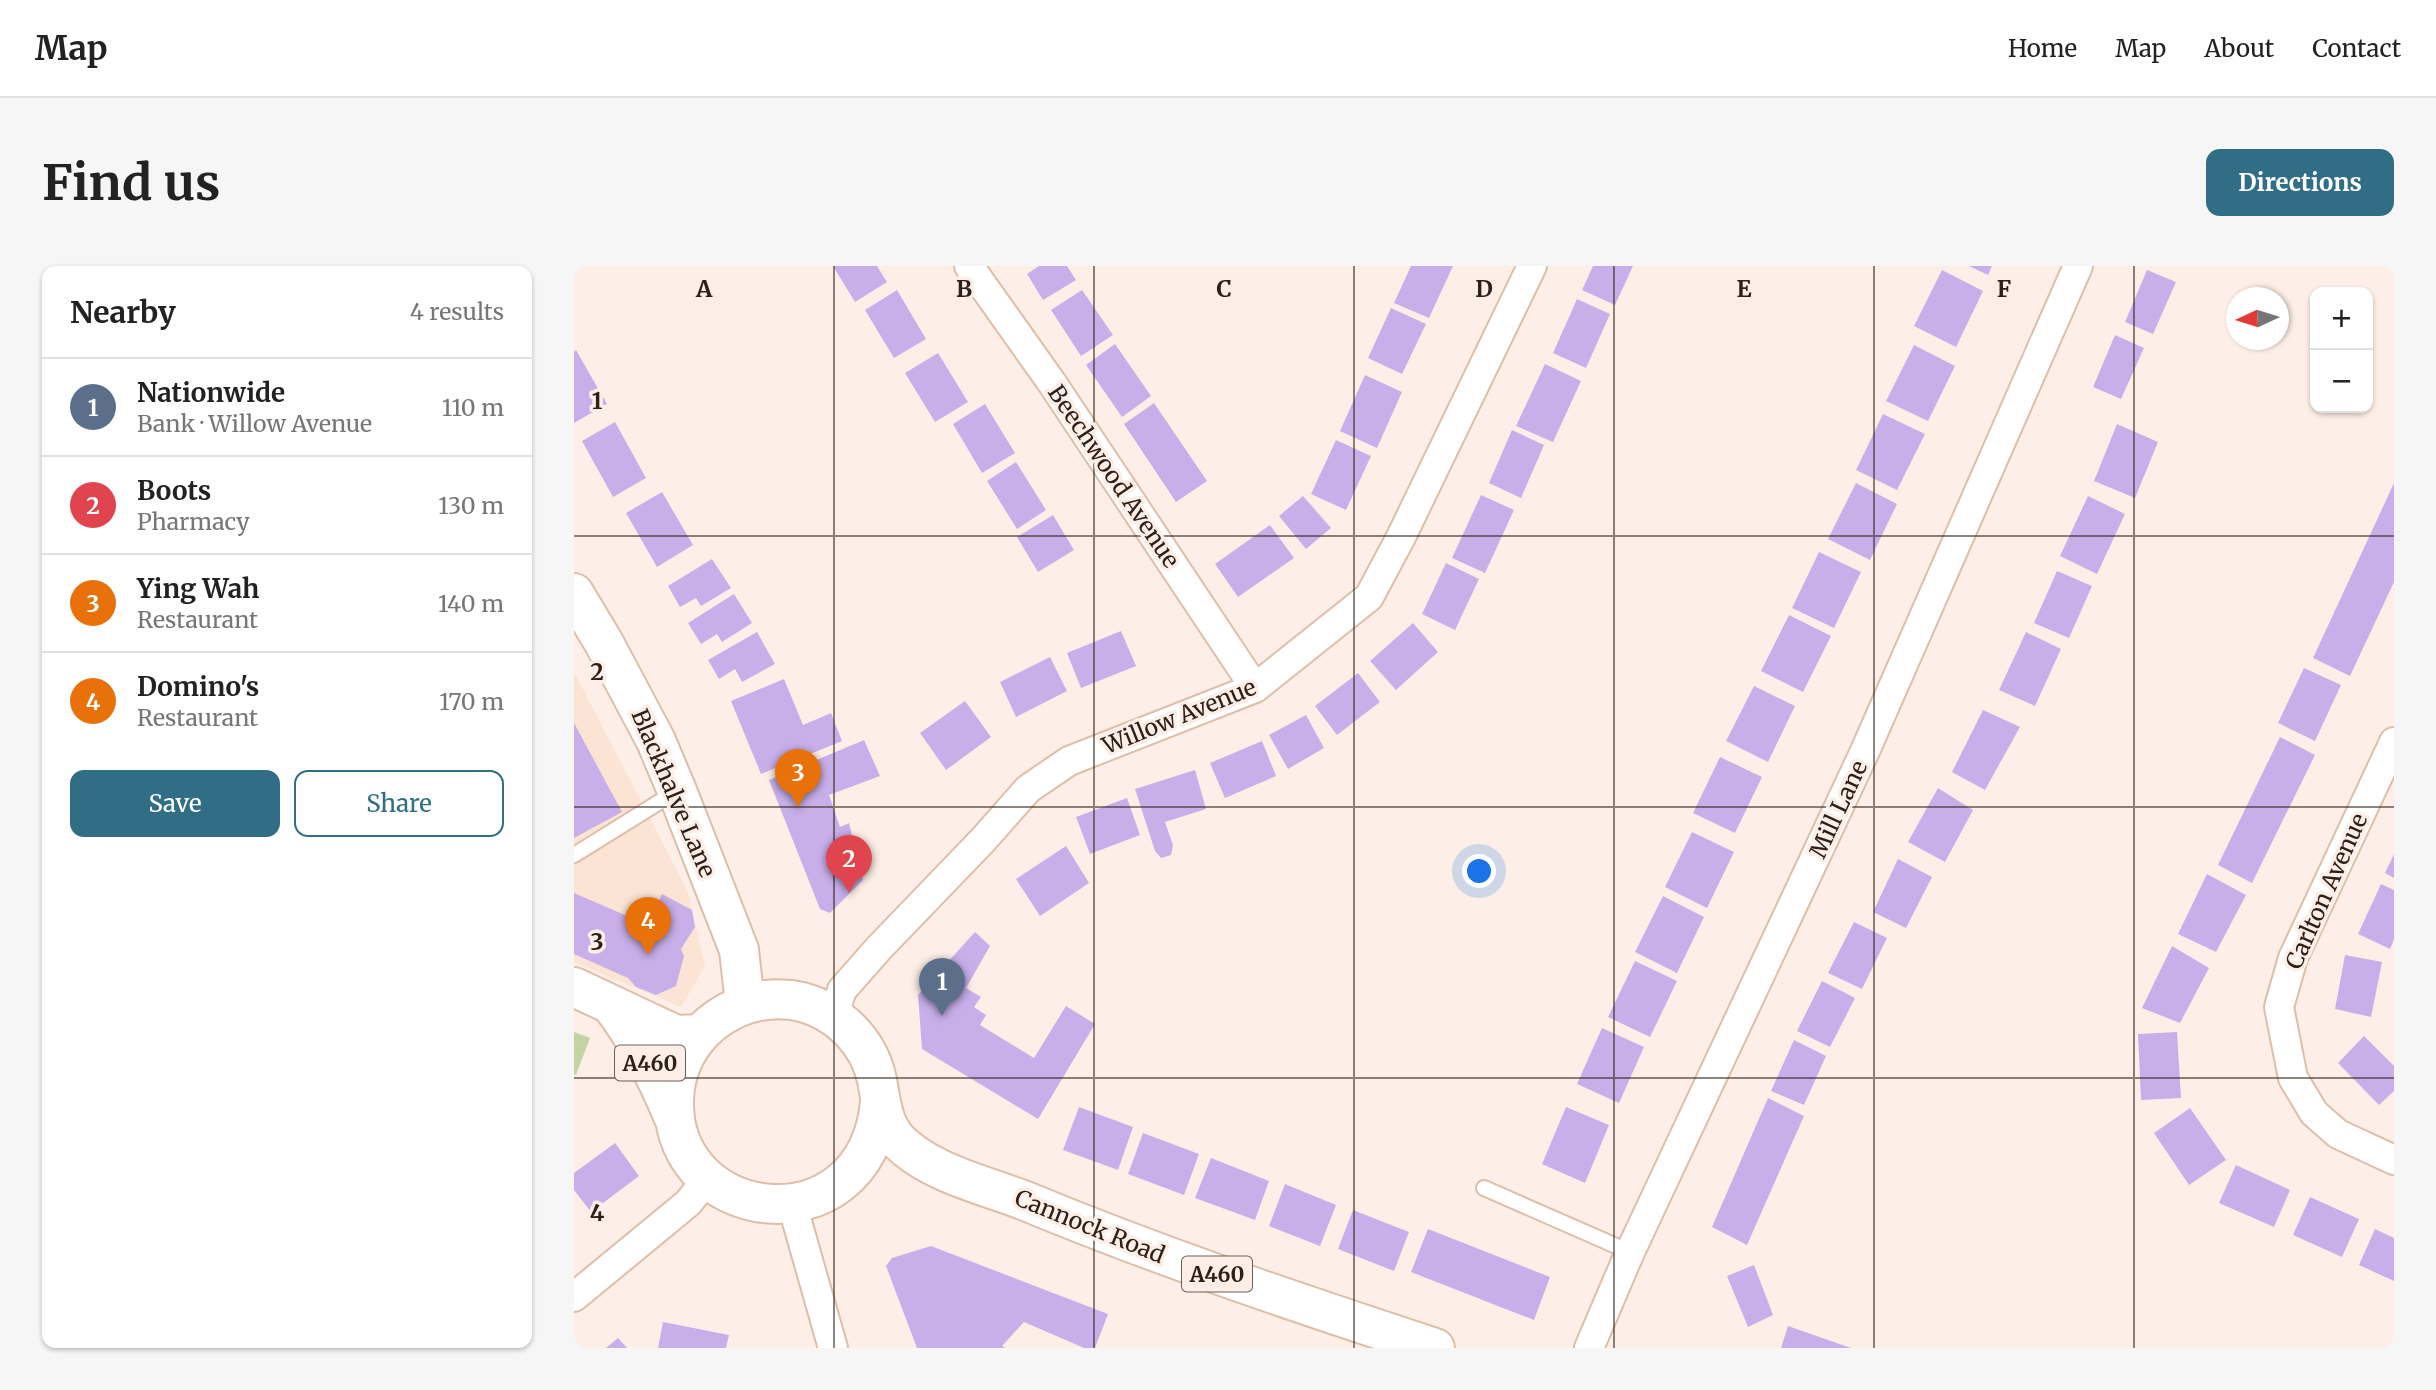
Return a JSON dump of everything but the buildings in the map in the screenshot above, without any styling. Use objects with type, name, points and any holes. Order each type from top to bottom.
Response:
[{"type":"main road","name":"Blackhalve Lane","points":[[574,593],[656,741],[677,791],[739,950],[745,1004]]},
{"type":"main road","name":"A460","points":[[574,987],[676,1035],[700,1034]]},
{"type":"main road","points":[[770,1000],[797,1001],[813,1006],[849,1028],[871,1060],[880,1102],[878,1123],[867,1152],[855,1169],[839,1184],[813,1199],[792,1204],[769,1205],[746,1200],[726,1191],[708,1178],[688,1153],[677,1127],[674,1104],[676,1085],[684,1059],[700,1034],[724,1013],[745,1004],[770,1000]]},
{"type":"main road","name":"A460","points":[[611,1005],[632,1032],[653,1069],[677,1127]]},
{"type":"main road","name":"A460","points":[[880,1102],[885,1122],[894,1136],[907,1149],[946,1171]]},
{"type":"main road","name":"A460","points":[[839,1184],[895,1172],[923,1169],[946,1171]]},
{"type":"main road","name":"Cannock Road","points":[[946,1171],[1137,1247],[1364,1331],[1435,1348]]},
{"type":"street","name":"Beechwood Avenue","points":[[969,266],[1052,383],[1255,688]]},
{"type":"street","name":"Willow Avenue","points":[[833,1016],[842,990],[1028,789],[1069,761],[1255,688],[1369,597],[1401,537],[1532,266]]},
{"type":"street","name":"Mill Lane","points":[[1589,1348],[1630,1252],[1865,751],[2078,266]]},
{"type":"street","name":"Carlton Avenue","points":[[2394,742],[2293,958],[2279,1007],[2293,1078],[2314,1113],[2338,1134],[2394,1160]]},
{"type":"street","points":[[574,1297],[688,1203],[708,1178]]},
{"type":"street","points":[[792,1204],[833,1348]]},
{"type":"lane","points":[[574,855],[677,791]]},
{"type":"lane","points":[[1484,1188],[1630,1252]]},
{"type":"shaded area","points":[[574,672],[688,892],[705,966],[681,1007],[574,962]]},
{"type":"green space","points":[[574,1032],[590,1038],[576,1075],[574,1074]]},
{"type":"place","name":"Ying Wah","points":[[798,807]]},
{"type":"place","name":"Boots","points":[[849,893]]},
{"type":"place","name":"Domino's","points":[[648,955]]},
{"type":"place","name":"Nationwide","points":[[942,1016]]}]
